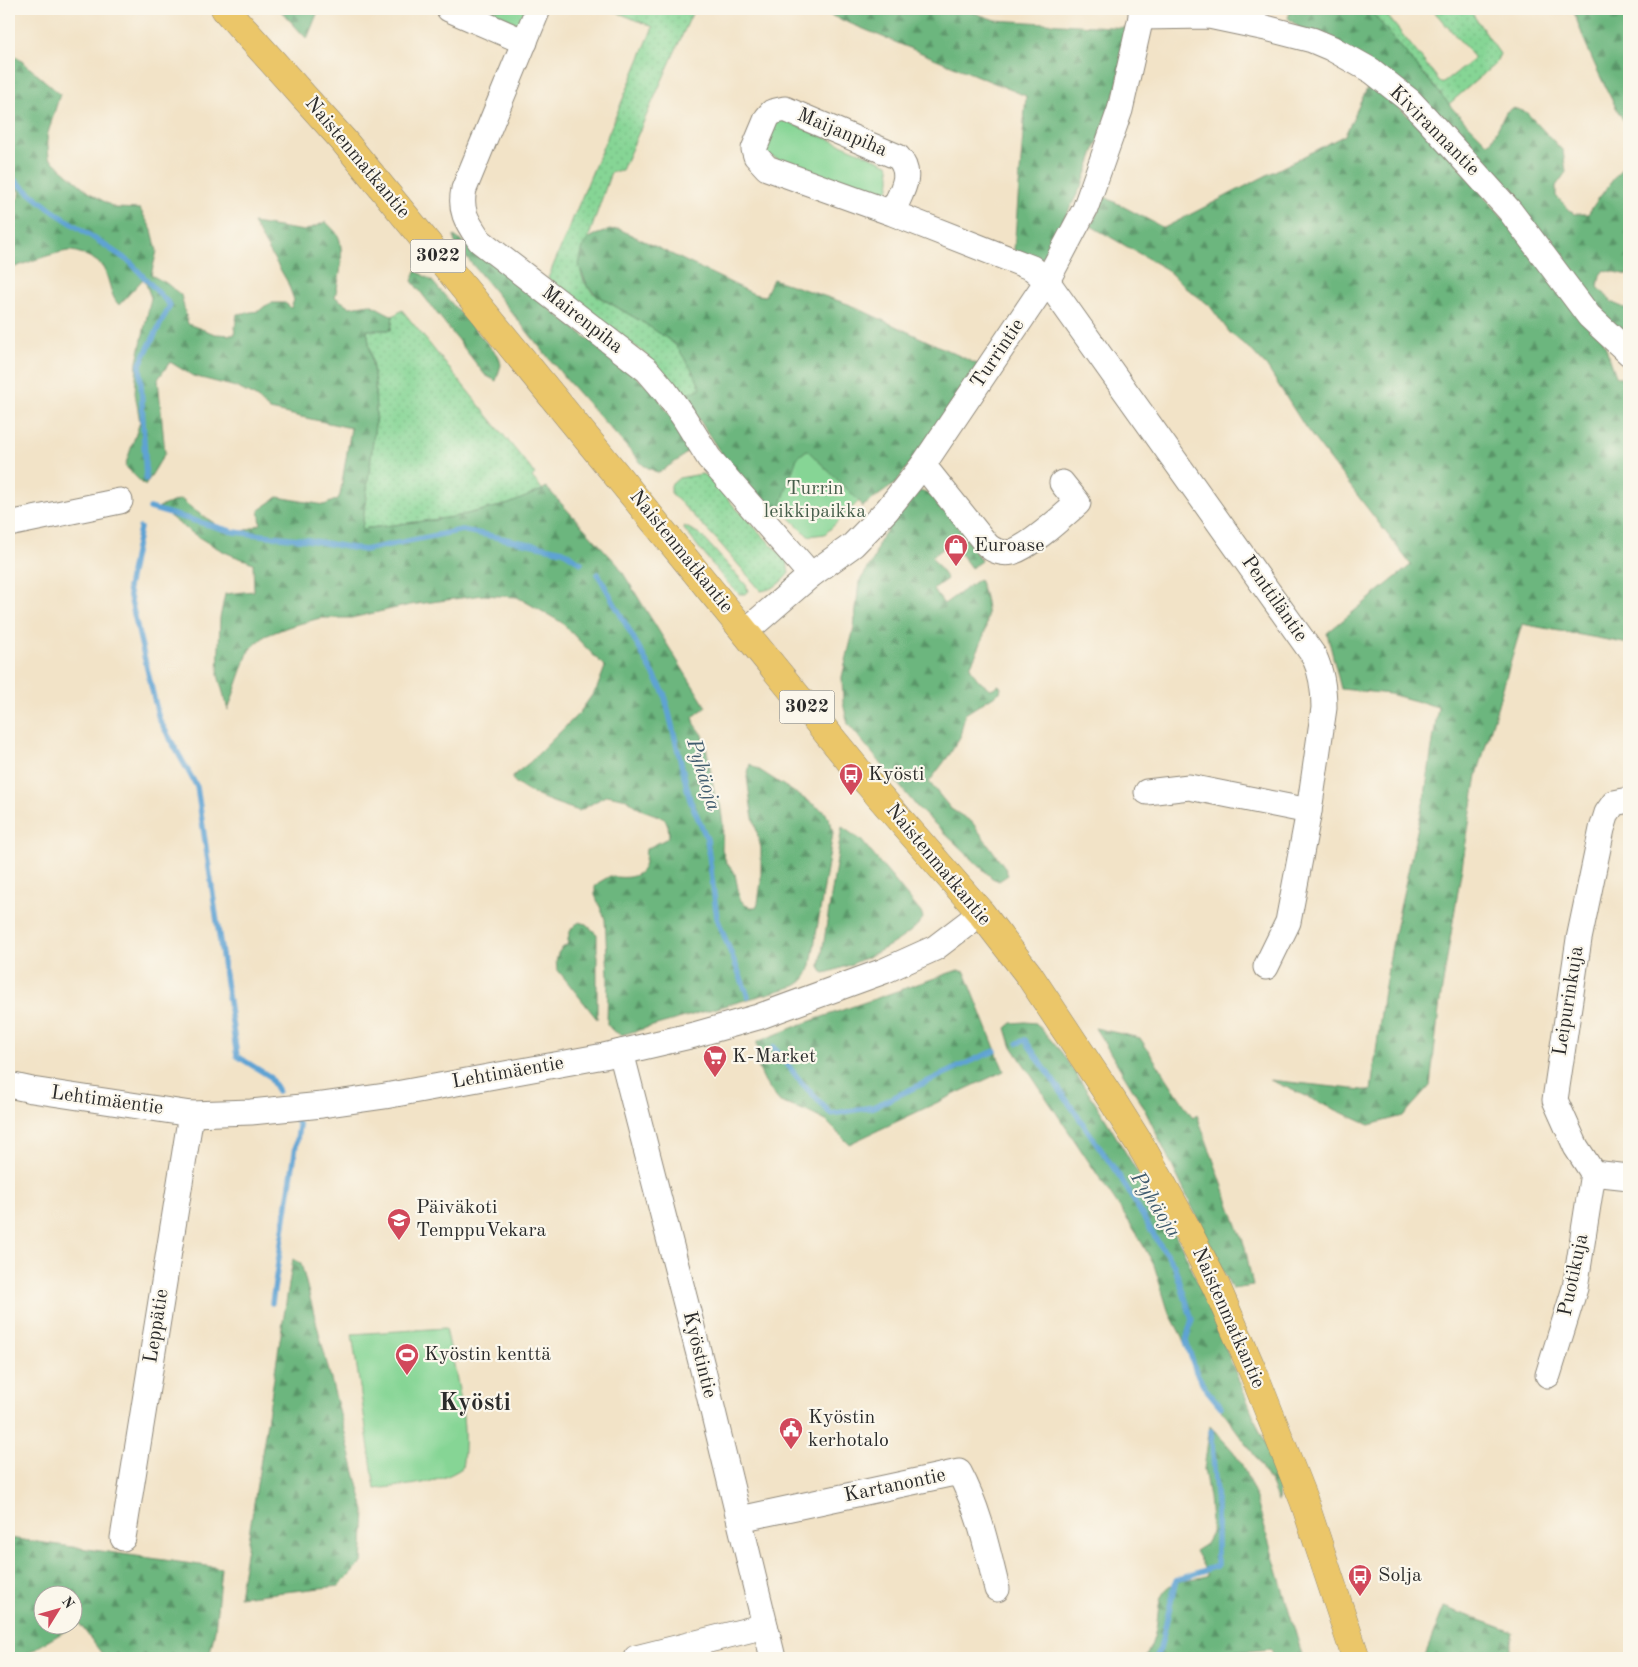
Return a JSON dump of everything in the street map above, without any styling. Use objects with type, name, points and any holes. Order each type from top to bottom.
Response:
[{"type":"main road","name":"Naistenmatkantie","points":[[225,9],[343,140],[868,783],[981,913],[1029,975],[1112,1100],[1162,1183],[1216,1286],[1254,1374],[1304,1501],[1356,1658]]},
{"type":"street","points":[[449,9],[525,42]]},
{"type":"street","name":"Mairenpiha","points":[[538,9],[464,189],[462,200],[467,220],[480,241],[646,370],[665,391],[683,416],[709,458],[811,575]]},
{"type":"street","name":"Turrintie","points":[[746,632],[811,575],[861,539],[887,510],[923,465],[1047,281],[1085,209],[1120,110],[1141,13]]},
{"type":"street","name":"Kivirannantie","points":[[1141,13],[1209,16],[1266,28],[1312,40],[1331,48],[1372,71],[1410,102],[1427,119],[1510,211],[1589,316],[1629,353]]},
{"type":"street","name":"Maijanpiha","points":[[892,213],[907,177],[906,168],[898,157],[785,109],[772,112],[767,118],[754,148],[756,156],[766,168],[892,213],[1032,268],[1047,281]]},
{"type":"street","name":"Penttiläntie","points":[[1047,281],[1314,656],[1320,668],[1324,692],[1324,708],[1309,811],[1288,922],[1266,968]]},
{"type":"street","points":[[923,465],[986,545],[991,549],[1002,552],[1011,552],[1028,543],[1078,503],[1062,483]]},
{"type":"street","points":[[9,524],[120,501]]},
{"type":"street","points":[[1147,792],[1189,787],[1309,811]]},
{"type":"street","name":"Leipurinkuja","points":[[1592,1173],[1576,1147],[1555,1100],[1557,1077],[1579,939],[1602,829],[1607,813],[1614,803],[1629,800]]},
{"type":"street","name":"Lehtimäentie","points":[[9,1085],[191,1114],[251,1112],[385,1096],[621,1052],[694,1035],[758,1017],[884,971],[935,948],[981,913]]},
{"type":"street","name":"Kyöstintie","points":[[621,1052],[740,1519],[773,1658]]},
{"type":"street","name":"Leppätie","points":[[123,1538],[191,1114]]},
{"type":"street","points":[[1592,1173],[1629,1177]]},
{"type":"street","name":"Puotikuja","points":[[1548,1375],[1574,1288],[1592,1173]]},
{"type":"street","name":"Kartanontie","points":[[740,1519],[959,1472],[982,1525],[997,1589]]},
{"type":"street","points":[[636,1658],[765,1626]]},
{"type":"green space","points":[[279,9],[319,9],[307,39]]},
{"type":"green space","points":[[474,9],[529,9],[520,26],[514,27]]},
{"type":"green space","points":[[609,9],[694,9],[622,170],[611,172],[580,262],[584,281],[590,290],[603,300],[661,334],[681,352],[702,388],[684,396],[645,354],[548,278],[653,27]]},
{"type":"green space","points":[[815,9],[963,9],[995,20],[1127,28],[1117,86],[1083,183],[1042,258],[1032,259],[1014,250],[1026,96]]},
{"type":"green space","points":[[1291,9],[1369,9],[1453,109],[1487,143],[1491,142],[1506,112],[1513,108],[1526,112],[1563,151],[1566,172],[1556,186],[1556,196],[1574,214],[1588,214],[1629,157],[1629,275],[1604,270],[1600,275],[1598,287],[1613,303],[1629,310],[1629,339],[1605,320],[1438,123],[1298,27],[1288,18]]},
{"type":"green space","points":[[1369,9],[1382,9],[1442,84],[1475,58],[1432,9],[1469,9],[1500,54],[1495,64],[1449,104]]},
{"type":"green space","points":[[1573,9],[1619,9],[1629,18],[1629,130],[1598,71]]},
{"type":"green space","points":[[9,50],[60,94],[47,136],[49,158],[90,193],[115,208],[140,209],[152,230],[157,251],[151,275],[166,283],[181,295],[188,324],[215,334],[234,335],[237,314],[259,311],[272,303],[285,303],[291,308],[294,300],[287,281],[253,223],[304,231],[326,222],[334,231],[339,238],[341,248],[340,269],[335,297],[350,307],[370,304],[393,316],[391,330],[367,330],[375,382],[376,416],[362,529],[454,517],[509,504],[546,487],[618,565],[706,707],[693,717],[695,724],[703,735],[715,797],[720,804],[723,824],[722,849],[726,862],[735,874],[740,899],[745,905],[756,907],[761,882],[761,848],[752,813],[747,777],[750,764],[825,812],[831,823],[833,833],[811,965],[804,980],[795,986],[621,1035],[612,1030],[607,1024],[608,976],[605,919],[595,895],[595,887],[610,876],[629,877],[642,871],[646,849],[666,839],[669,835],[668,825],[664,818],[640,809],[627,799],[607,795],[579,811],[534,794],[512,779],[580,712],[597,688],[605,667],[561,622],[517,597],[483,595],[410,605],[351,618],[320,618],[288,627],[265,636],[249,650],[228,710],[218,675],[220,618],[225,594],[254,591],[253,563],[209,543],[159,507],[181,499],[194,510],[228,532],[244,531],[261,524],[259,510],[278,497],[324,505],[338,499],[340,495],[351,428],[270,410],[256,397],[236,387],[193,376],[170,362],[158,379],[165,453],[145,486],[125,466],[140,422],[135,393],[137,362],[151,298],[144,278],[119,305],[115,301],[104,269],[100,264],[76,252],[68,251],[53,254],[9,269],[9,216],[19,196],[19,191],[9,184]]},
{"type":"green space","points":[[1371,80],[1454,160],[1602,337],[1616,376],[1629,382],[1629,644],[1522,624],[1477,775],[1440,1001],[1430,1086],[1403,1116],[1369,1125],[1270,1080],[1371,1091],[1383,997],[1394,934],[1425,795],[1438,707],[1390,694],[1341,689],[1327,633],[1411,565],[1305,427],[1267,367],[1252,351],[1230,333],[1209,305],[1185,287],[1166,269],[1091,226],[1105,197],[1164,228],[1345,135]]},
{"type":"green space","points":[[776,117],[888,164],[890,180],[885,195],[877,202],[764,153]]},
{"type":"green space","points":[[619,229],[754,294],[765,296],[773,279],[848,304],[979,365],[896,483],[862,507],[859,501],[807,450],[797,458],[780,508],[766,505],[727,463],[684,396],[701,388],[675,344],[598,296],[587,286],[579,265],[583,246],[589,238],[595,235]]},
{"type":"green space","points":[[454,236],[475,250],[654,391],[691,448],[681,458],[658,473],[643,465],[565,378],[455,243]]},
{"type":"green space","points":[[416,271],[431,280],[499,357],[501,365],[496,381],[485,375],[412,281]]},
{"type":"green space","points":[[402,310],[535,474],[532,477],[543,490],[509,504],[454,517],[362,529],[376,416],[375,382],[367,330],[391,330],[393,316]]},
{"type":"green space","name":"Turrin leikkipaikka","points":[[807,450],[859,501],[825,534],[808,536],[780,508],[797,458]]},
{"type":"green space","points":[[702,474],[710,478],[732,504],[787,561],[789,573],[777,585],[761,591],[717,540],[671,493],[671,485],[679,478]]},
{"type":"green space","points":[[917,491],[926,493],[944,508],[962,531],[981,561],[971,568],[952,542],[932,557],[947,579],[933,589],[944,604],[979,579],[986,604],[986,624],[981,644],[970,667],[984,685],[991,689],[999,685],[1001,688],[1000,692],[965,714],[960,737],[929,782],[951,809],[972,822],[1004,866],[1008,875],[999,881],[992,878],[918,808],[848,724],[843,703],[842,677],[854,628],[859,582],[874,559],[879,541],[912,495]]},
{"type":"green space","points":[[684,526],[700,534],[746,585],[748,591],[745,594],[739,594],[724,579],[684,529]]},
{"type":"green space","points":[[842,827],[861,840],[922,914],[923,918],[906,935],[893,944],[863,959],[824,973],[821,971],[820,966]]},
{"type":"green space","points":[[580,922],[586,924],[597,934],[597,1019],[557,969],[556,961],[558,955],[561,949],[567,945],[572,929]]},
{"type":"green space","points":[[958,970],[965,972],[1004,1071],[849,1144],[826,1121],[780,1102],[767,1086],[759,1069],[757,1042],[802,1024]]},
{"type":"green space","points":[[1012,1023],[1036,1023],[1062,1053],[1103,1115],[1180,1243],[1204,1296],[1280,1480],[1278,1501],[1271,1484],[1253,1453],[1206,1389],[1196,1372],[1182,1337],[1168,1310],[1154,1265],[1137,1234],[1011,1045],[1006,1028]]},
{"type":"green space","points":[[1095,1028],[1140,1038],[1193,1118],[1197,1115],[1245,1247],[1253,1286],[1232,1289],[1142,1104]]},
{"type":"green space","points":[[293,1259],[301,1263],[365,1511],[362,1563],[339,1586],[239,1597]]},
{"type":"green space","name":"Kyöstin kenttä","points":[[446,1328],[463,1415],[464,1450],[462,1468],[453,1474],[432,1481],[375,1489],[352,1334]]},
{"type":"green space","points":[[1210,1426],[1233,1451],[1242,1465],[1255,1495],[1303,1658],[1275,1658],[1271,1649],[1228,1651],[1215,1658],[1145,1658],[1154,1637],[1160,1600],[1163,1594],[1173,1584],[1208,1575],[1195,1551],[1206,1544],[1212,1533],[1204,1469]]},
{"type":"green space","points":[[9,1538],[221,1568],[215,1630],[209,1658],[105,1658],[82,1627],[82,1584],[32,1584],[32,1634],[60,1634],[19,1658],[9,1658]]},
{"type":"green space","points":[[1444,1607],[1513,1632],[1508,1658],[1424,1658]]},
{"type":"waterway","points":[[9,176],[50,209],[130,262],[170,305],[140,364],[146,479]]},
{"type":"waterway","name":"Pyhäoja","points":[[150,508],[234,532],[308,540],[364,550],[462,530],[563,551],[581,563]]},
{"type":"waterway","points":[[140,528],[128,588],[159,719],[197,787],[237,1056],[269,1076],[278,1091]]},
{"type":"waterway","name":"Pyhäoja","points":[[598,574],[664,693],[690,800],[707,839],[717,918],[748,996]]},
{"type":"waterway","name":"Pyhäoja","points":[[1018,1043],[1025,1040],[1122,1180],[1156,1239],[1174,1265],[1192,1319],[1186,1341],[1196,1372],[1206,1389],[1221,1407]]},
{"type":"waterway","name":"Pyhäoja","points":[[774,1047],[801,1082],[831,1114],[873,1107],[995,1051]]},
{"type":"waterway","points":[[272,1303],[299,1126],[296,1120]]},
{"type":"waterway","name":"Pyhäoja","points":[[1155,1658],[1160,1649],[1176,1580],[1217,1566],[1217,1505],[1211,1431]]},
{"type":"place","name":"Euroase","points":[[956,567]]},
{"type":"place","name":"Kyösti","points":[[851,796]]},
{"type":"place","name":"K-Market","points":[[715,1078]]},
{"type":"place","name":"Päiväkoti TemppuVekara","points":[[399,1241]]},
{"type":"place","name":"Kyöstin kenttä","points":[[407,1376]]},
{"type":"place","name":"Kyöstin kerhotalo","points":[[791,1450]]},
{"type":"place","name":"Solja","points":[[1360,1597]]},
{"type":"district","name":"Kyösti","points":[[475,1403]]}]
